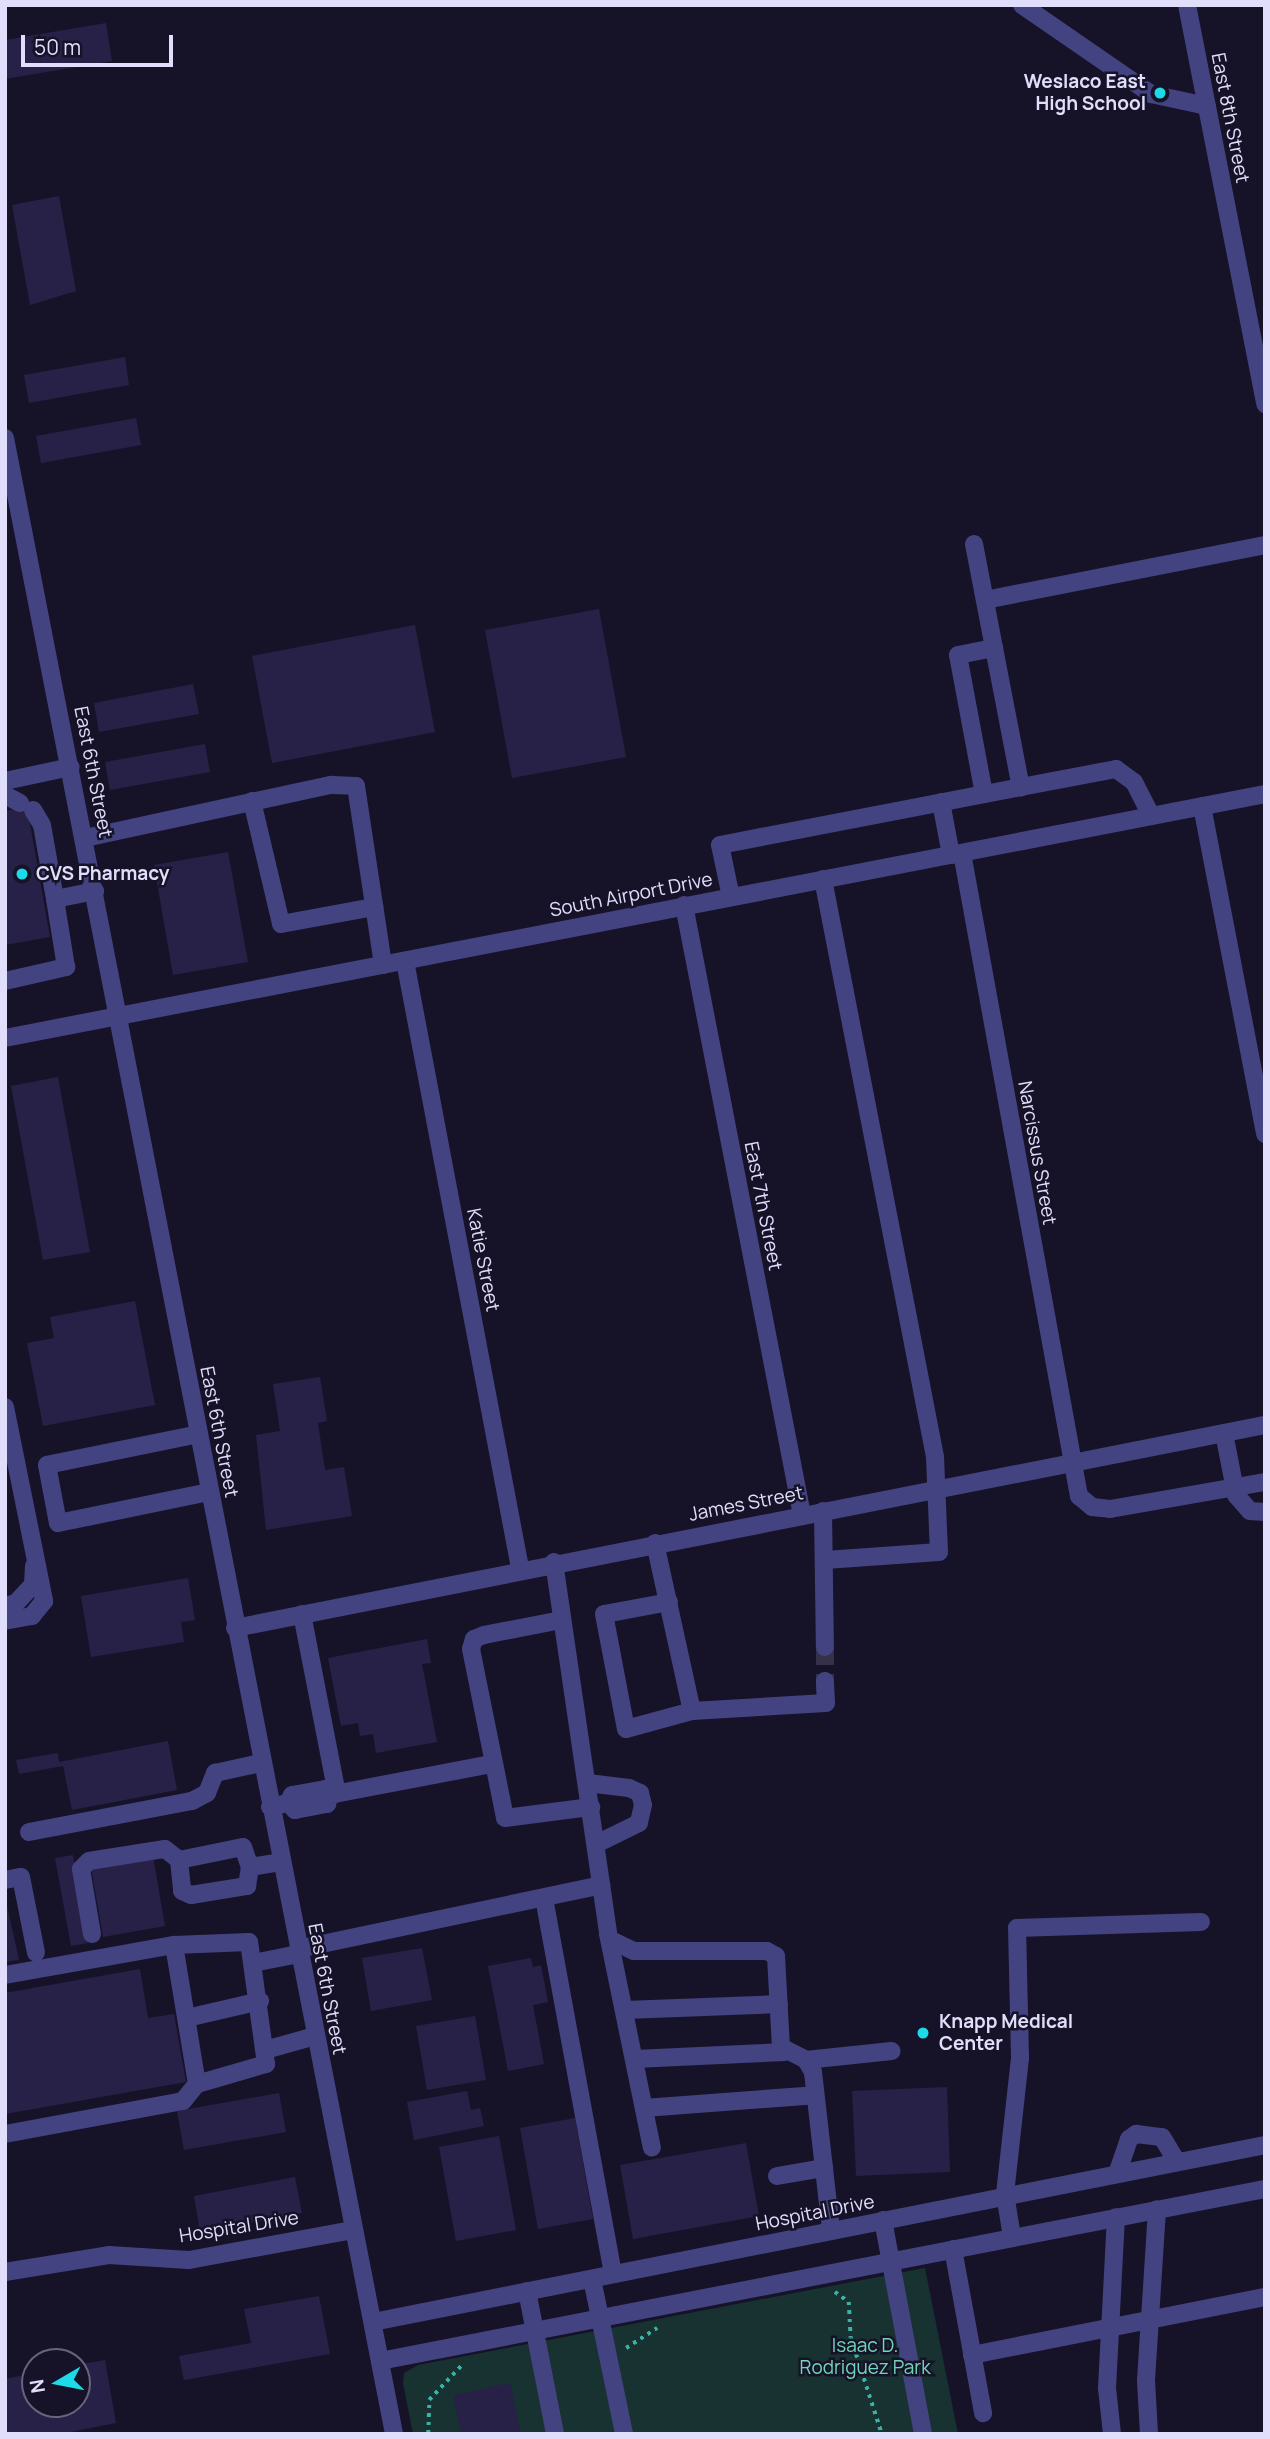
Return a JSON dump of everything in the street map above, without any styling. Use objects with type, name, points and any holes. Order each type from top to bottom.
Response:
[{"type":"street","points":[[1022,5],[1151,94],[1207,106]]},
{"type":"street","name":"East 8th Street","points":[[1187,5],[1259,340],[1265,404]]},
{"type":"street","name":"East 6th Street","points":[[5,438],[120,1015],[261,1763],[279,1805],[281,1862],[394,2434]]},
{"type":"street","points":[[974,544],[1021,787]]},
{"type":"street","points":[[985,600],[1265,545]]},
{"type":"street","points":[[984,794],[958,655],[994,648]]},
{"type":"street","points":[[5,781],[71,768]]},
{"type":"street","points":[[731,897],[720,845],[941,802],[1116,769],[1134,782],[1151,816]]},
{"type":"street","points":[[85,838],[331,785],[356,786],[383,965]]},
{"type":"street","name":"South Airport Drive","points":[[5,1038],[1265,794]]},
{"type":"street","points":[[252,801],[281,924],[374,907]]},
{"type":"street","name":"Narcissus Street","points":[[941,802],[957,854],[1079,1496],[1092,1507],[1154,1504],[1265,1482]]},
{"type":"street","points":[[5,981],[66,967],[42,825],[19,803]]},
{"type":"street","points":[[1202,806],[1265,1134]]},
{"type":"street","points":[[823,879],[935,1457],[939,1552],[825,1560]]},
{"type":"street","points":[[55,900],[95,891]]},
{"type":"street","name":"East 7th Street","points":[[684,905],[802,1515]]},
{"type":"street","name":"Katie Street","points":[[405,961],[520,1568]]},
{"type":"street","points":[[5,1406],[44,1601],[32,1616],[5,1621]]},
{"type":"street","name":"James Street","points":[[235,1628],[520,1568],[1265,1425]]},
{"type":"street","points":[[1224,1433],[1235,1488],[1243,1507],[1265,1512]]},
{"type":"street","points":[[199,1434],[47,1465],[58,1523],[209,1492]]},
{"type":"street","points":[[822,1511],[825,1647]]},
{"type":"street","points":[[655,1543],[692,1712]]},
{"type":"street","points":[[5,1606],[16,1603],[33,1585],[34,1550]]},
{"type":"street","points":[[554,1562],[601,1885],[652,2148]]},
{"type":"street","points":[[668,1602],[604,1614],[626,1729],[692,1712],[826,1703],[825,1681]]},
{"type":"street","points":[[279,1805],[295,1810],[327,1804],[333,1795],[302,1614]]},
{"type":"street","points":[[561,1620],[474,1639],[471,1649],[505,1818],[591,1807]]},
{"type":"street","points":[[29,1832],[192,1801],[207,1793],[215,1773],[261,1763]]},
{"type":"street","points":[[333,1795],[492,1764]]},
{"type":"street","points":[[588,1783],[629,1788],[640,1793],[643,1805],[639,1823],[596,1844]]},
{"type":"street","points":[[92,1934],[83,1863],[165,1849],[178,1860],[182,1891],[191,1895],[247,1886],[250,1867],[243,1847],[178,1860]]},
{"type":"street","points":[[250,1867],[281,1862]]},
{"type":"street","points":[[5,1880],[21,1877],[36,1953]]},
{"type":"street","points":[[253,1963],[601,1885]]},
{"type":"street","points":[[544,1898],[612,2274]]},
{"type":"street","points":[[1012,2237],[1005,2194],[1020,2058],[1017,1928],[1201,1922]]},
{"type":"street","points":[[611,1940],[634,1951],[767,1951],[776,1956],[785,2052]]},
{"type":"street","points":[[5,1975],[174,1945],[249,1942],[260,2001],[266,2064],[197,2084],[183,2101],[5,2134]]},
{"type":"street","points":[[174,1945],[197,2084]]},
{"type":"street","points":[[187,2018],[260,2001]]},
{"type":"street","points":[[625,2010],[779,2004]]},
{"type":"street","points":[[265,2050],[315,2036]]},
{"type":"street","points":[[635,2059],[785,2052],[806,2060],[892,2051]]},
{"type":"street","points":[[806,2060],[816,2095],[831,2231]]},
{"type":"street","points":[[644,2108],[816,2095]]},
{"type":"street","points":[[1117,2174],[1129,2139],[1136,2134],[1162,2137],[1177,2162]]},
{"type":"street","name":"Hospital Drive","points":[[373,2322],[1005,2194],[1265,2145]]},
{"type":"street","points":[[777,2176],[824,2168]]},
{"type":"street","points":[[380,2361],[1265,2189]]},
{"type":"street","points":[[1149,2434],[1150,2319],[1157,2210]]},
{"type":"street","points":[[1112,2434],[1107,2388],[1116,2217]]},
{"type":"street","points":[[883,2220],[923,2434]]},
{"type":"street","name":"Hospital Drive","points":[[5,2272],[109,2255],[190,2260],[353,2230]]},
{"type":"street","points":[[953,2249],[983,2413]]},
{"type":"street","points":[[592,2279],[624,2434]]},
{"type":"street","points":[[527,2291],[555,2434]]},
{"type":"street","points":[[972,2355],[1265,2297]]},
{"type":"path","points":[[824,2291],[849,2302],[851,2338],[882,2434]]},
{"type":"path","points":[[607,2353],[635,2345],[663,2325]]},
{"type":"path","points":[[428,2434],[429,2400],[464,2364]]},
{"type":"green space","name":"Isaac D. Rodriguez Park","points":[[925,2268],[958,2434],[413,2434],[403,2383],[404,2373],[418,2365]]},
{"type":"building","points":[[106,23],[112,61],[5,79],[5,40]]},
{"type":"building","points":[[59,196],[76,291],[30,305],[12,205]]},
{"type":"building","points":[[125,357],[129,385],[29,403],[24,375]]},
{"type":"building","points":[[136,418],[141,445],[41,463],[36,436]]},
{"type":"building","points":[[599,609],[626,757],[512,778],[485,630]]},
{"type":"building","points":[[415,625],[435,732],[272,763],[252,656]]},
{"type":"building","points":[[193,684],[199,714],[99,732],[94,703]]},
{"type":"building","points":[[205,744],[210,772],[110,790],[105,762]]},
{"type":"building","name":"CVS Pharmacy","points":[[27,807],[50,937],[5,945],[5,811]]},
{"type":"building","points":[[228,852],[248,962],[173,975],[154,865]]},
{"type":"building","points":[[58,1077],[90,1252],[43,1260],[11,1086]]},
{"type":"building","points":[[135,1301],[155,1405],[43,1426],[27,1343],[54,1338],[50,1317]]},
{"type":"building","points":[[320,1377],[327,1421],[318,1423],[325,1470],[344,1467],[352,1516],[266,1530],[256,1435],[280,1431],[273,1384]]},
{"type":"building","points":[[188,1578],[195,1620],[181,1622],[184,1642],[91,1657],[81,1596]]},
{"type":"building","points":[[427,1639],[431,1663],[422,1664],[437,1742],[376,1753],[373,1734],[360,1736],[358,1723],[341,1726],[328,1658]]},
{"type":"building","points":[[168,1741],[177,1790],[72,1810],[63,1766],[19,1774],[16,1760],[58,1753],[59,1762]]},
{"type":"building","points":[[73,1855],[88,1943],[71,1946],[55,1858]]},
{"type":"building","points":[[153,1856],[165,1926],[103,1937],[91,1867]]},
{"type":"building","points":[[5,1897],[19,1960],[5,1962]]},
{"type":"building","points":[[422,1948],[432,2000],[371,2011],[362,1958]]},
{"type":"building","points":[[531,1958],[533,1967],[541,1965],[548,2002],[533,2005],[544,2064],[508,2071],[488,1966]]},
{"type":"building","points":[[140,1969],[148,2018],[174,2014],[186,2082],[5,2114],[5,1993]]},
{"type":"building","points":[[475,2016],[486,2080],[427,2090],[416,2026]]},
{"type":"building","points":[[947,2087],[950,2172],[856,2176],[852,2091]]},
{"type":"building","points":[[467,2091],[471,2110],[480,2108],[484,2126],[414,2140],[407,2102]]},
{"type":"building","points":[[279,2093],[286,2132],[184,2150],[177,2111]]},
{"type":"building","points":[[575,2118],[593,2219],[538,2229],[520,2128]]},
{"type":"building","points":[[499,2136],[516,2230],[456,2241],[439,2147]]},
{"type":"building","points":[[746,2143],[759,2216],[633,2239],[620,2165]]},
{"type":"building","points":[[295,2177],[302,2213],[200,2232],[194,2196]]},
{"type":"building","points":[[319,2296],[330,2354],[184,2380],[179,2356],[251,2343],[244,2309]]},
{"type":"building","points":[[105,2360],[116,2423],[60,2434],[5,2434],[5,2379],[21,2376],[21,2418],[91,2418],[91,2362]]},
{"type":"building","points":[[510,2383],[521,2434],[461,2434],[453,2395]]},
{"type":"tunnel","points":[[825,1647],[825,1681]]},
{"type":"place","name":"Weslaco East High School","points":[[1160,93]]},
{"type":"place","name":"CVS Pharmacy","points":[[22,874]]},
{"type":"place","name":"Knapp Medical Center","points":[[923,2033]]}]
